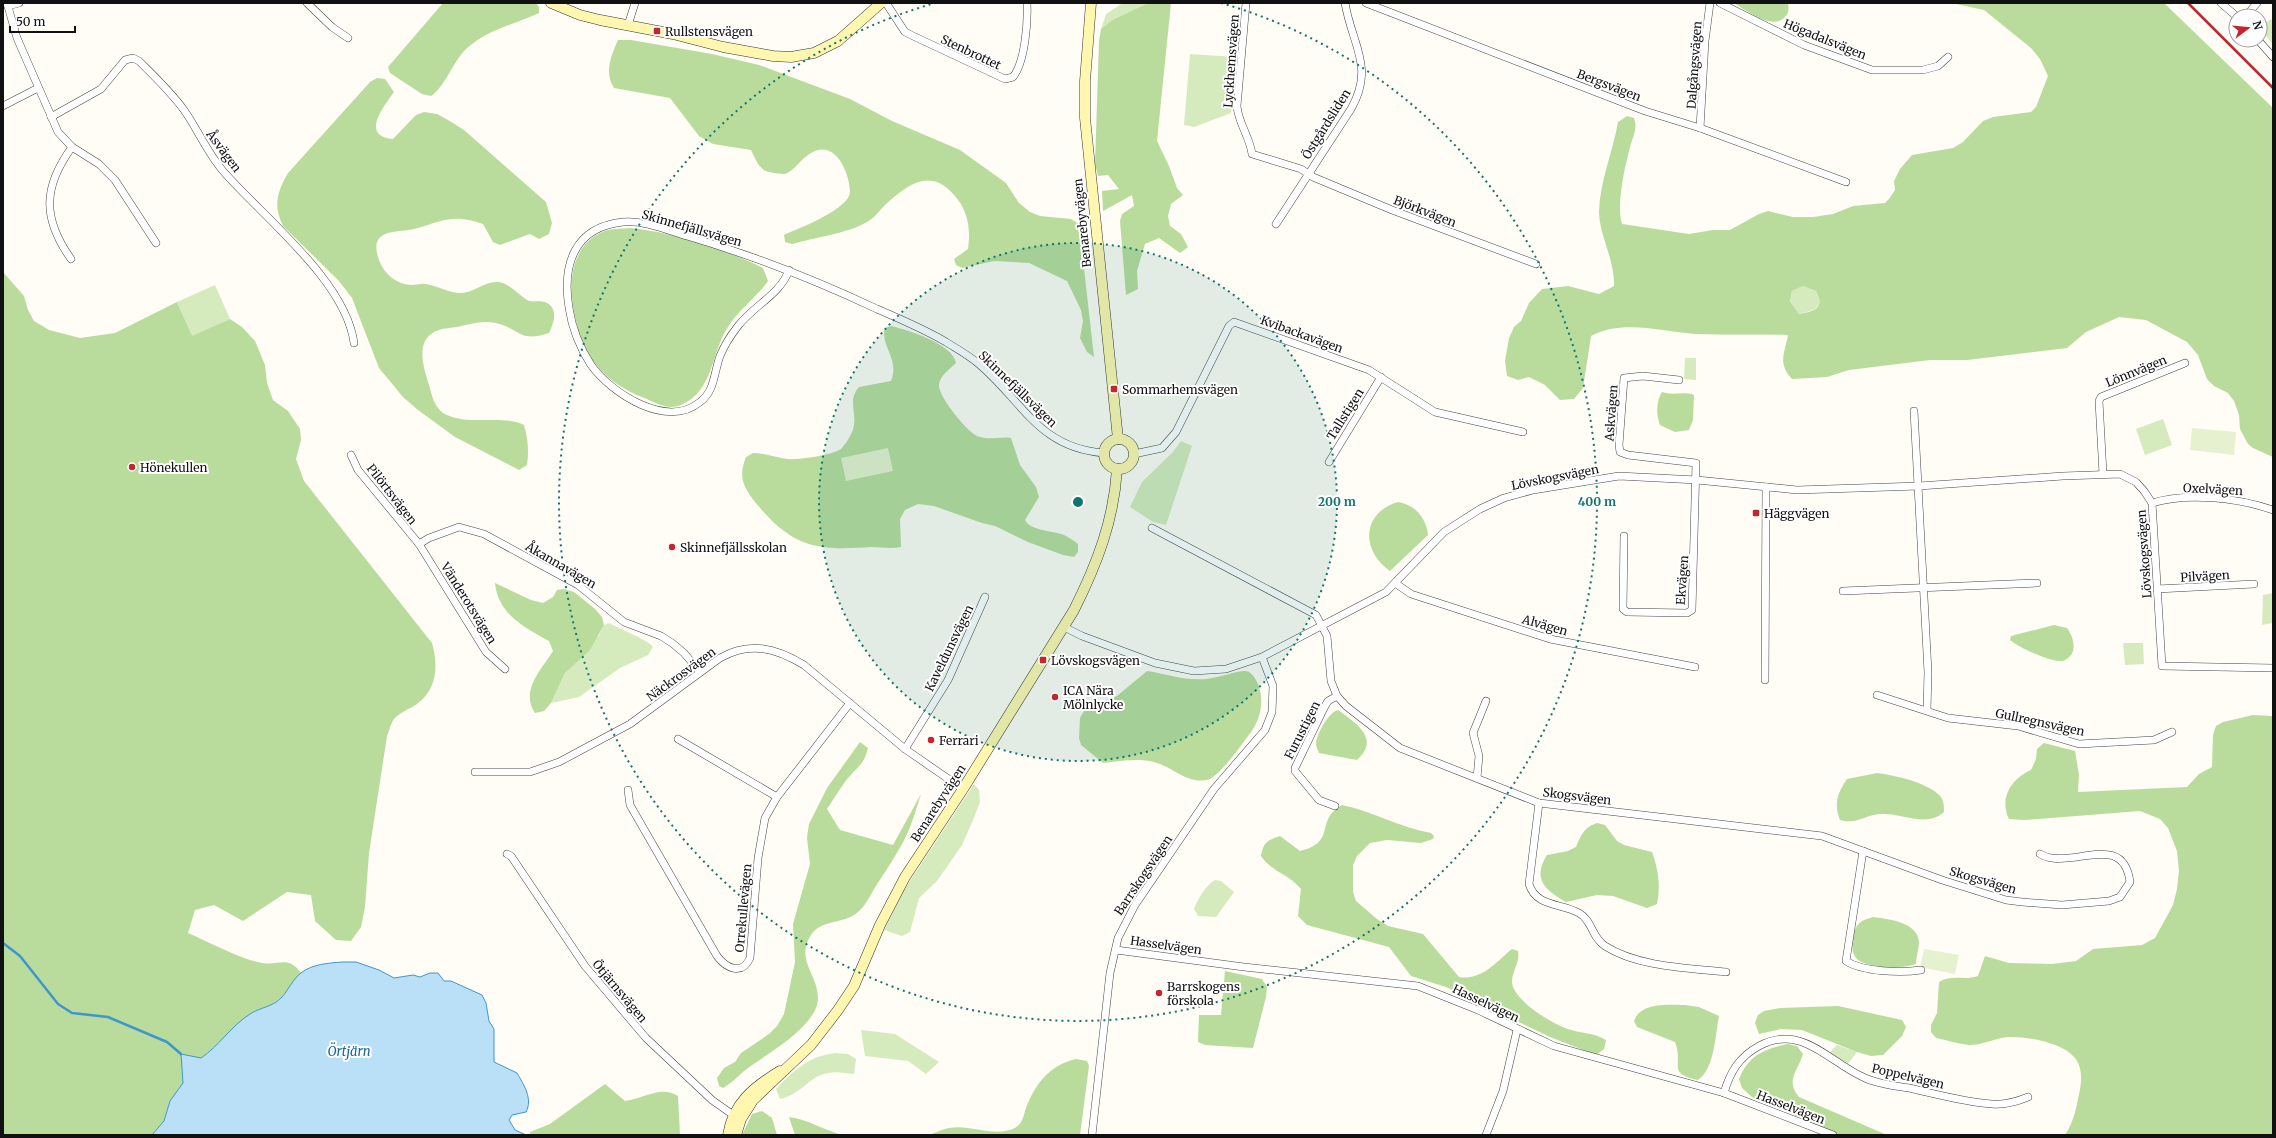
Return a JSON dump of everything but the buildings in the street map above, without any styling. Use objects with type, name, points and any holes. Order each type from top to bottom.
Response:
[{"type":"street","points":[[19,3],[8,5],[17,38],[58,132],[72,148],[99,164],[115,180],[156,243]]},
{"type":"street","points":[[307,3],[332,27],[348,38]]},
{"type":"street","points":[[551,3],[580,15],[673,34],[723,47],[780,57],[791,57],[814,53],[838,41],[881,3]]},
{"type":"street","points":[[628,25],[635,3]]},
{"type":"street","name":"Stenbrottet","points":[[886,3],[903,28],[911,36],[1005,79],[1013,77],[1017,68],[1027,31],[1027,3]]},
{"type":"street","name":"Benarebyvägen","points":[[1091,3],[1085,81],[1086,124],[1094,212],[1118,422],[1118,439]]},
{"type":"street","name":"Lyckhemsvägen","points":[[1246,3],[1237,106],[1238,114],[1252,147],[1252,154],[1278,161],[1308,173]]},
{"type":"street","name":"Östgårdsliden","points":[[1276,224],[1354,104],[1363,80],[1360,55],[1345,3]]},
{"type":"street","name":"Bergsvägen","points":[[1366,3],[1645,111],[1700,128],[1846,182]]},
{"type":"street","name":"Dalgångsvägen","points":[[1700,128],[1710,3]]},
{"type":"street","name":"Högadalsvägen","points":[[1720,3],[1804,45],[1872,70],[1923,70],[1938,66],[1948,57]]},
{"type":"street","points":[[2265,48],[2273,57]]},
{"type":"street","name":"Åsvägen","points":[[51,117],[101,89],[125,60],[133,58],[139,61],[185,111],[202,141],[224,172],[319,272],[343,312],[354,344]]},
{"type":"street","points":[[3,106],[38,88]]},
{"type":"street","points":[[71,259],[53,227],[50,187],[54,177],[72,148]]},
{"type":"street","name":"Björkvägen","points":[[1308,173],[1392,210],[1536,264]]},
{"type":"street","name":"Skinnefjällsvägen","points":[[789,270],[779,289],[749,314],[731,335],[720,356],[713,384],[706,397],[690,409],[681,412],[660,411],[627,397],[613,388],[591,364],[582,349],[569,310],[567,294],[568,272],[573,252],[586,238],[604,226],[612,224],[626,222],[658,227],[716,244],[789,270],[870,305],[946,342],[978,363],[1048,435],[1078,450],[1104,453]]},
{"type":"street","name":"Kvibackavägen","points":[[1134,454],[1162,448],[1176,432],[1232,322],[1240,323],[1343,361],[1381,377],[1435,412],[1523,432]]},
{"type":"street","name":"Lönnvägen","points":[[2103,474],[2099,401],[2101,397],[2185,363]]},
{"type":"street","name":"Askvägen","points":[[1679,380],[1643,376],[1624,378],[1619,445],[1620,452],[1628,455],[1696,463],[1697,480]]},
{"type":"street","name":"Tallstigen","points":[[1328,462],[1381,377]]},
{"type":"street","points":[[1914,411],[1928,672],[1927,710]]},
{"type":"street","points":[[1118,439],[1129,443],[1134,454],[1130,464],[1124,468],[1117,469],[1106,462],[1104,453],[1109,444],[1118,439]]},
{"type":"street","name":"Pilörtsvägen","points":[[351,455],[358,470],[419,544]]},
{"type":"street","name":"Benarebyvägen","points":[[728,1135],[737,1117],[742,1101],[755,1086],[800,1057],[822,1033],[846,999],[897,891],[963,789],[1064,627],[1087,583],[1105,537],[1114,505],[1117,469]]},
{"type":"street","name":"Lövskogsvägen","points":[[1064,627],[1082,636],[1155,663],[1194,671],[1226,669],[1262,656],[1323,626],[1386,592],[1410,565],[1444,532],[1480,509],[1504,498],[1556,486],[1618,476],[1697,480],[1797,490],[1919,486],[2120,474],[2130,478],[2144,491],[2152,503],[2162,666],[2273,668]]},
{"type":"street","name":"Ekvägen","points":[[1624,536],[1623,609],[1627,612],[1690,612],[1694,606],[1697,480]]},
{"type":"street","points":[[1765,680],[1766,487]]},
{"type":"street","name":"Oxelvägen","points":[[2152,503],[2167,498],[2185,497],[2248,501],[2273,510]]},
{"type":"street","name":"Åkannavägen","points":[[419,544],[429,538],[459,527],[484,534],[578,585],[624,622],[661,636],[672,643],[684,653],[700,672]]},
{"type":"street","points":[[1152,528],[1313,612],[1319,618],[1323,626]]},
{"type":"street","name":"Vänderotsvägen","points":[[419,544],[486,652],[505,669]]},
{"type":"street","name":"Alvägen","points":[[1395,583],[1411,594],[1550,639],[1695,667]]},
{"type":"street","points":[[1843,591],[1923,589],[2037,583]]},
{"type":"street","name":"Pilvägen","points":[[2157,589],[2254,584]]},
{"type":"street","name":"Kaveldunsvägen","points":[[905,748],[948,680],[985,597]]},
{"type":"street","name":"Skogsvägen","points":[[1323,626],[1327,636],[1329,672],[1337,696],[1346,706],[1400,748],[1539,803],[1811,833],[1942,880],[2006,900],[2062,905],[2109,902],[2120,897],[2130,882],[2129,874],[2123,862],[2110,855],[2053,859],[2040,854]]},
{"type":"street","name":"Näckrosvägen","points":[[475,772],[530,772],[559,762],[630,724],[698,676],[700,672],[736,650],[749,647],[769,648],[804,665],[905,748],[963,789]]},
{"type":"street","name":"Barrskogsvägen","points":[[1092,1135],[1110,973],[1121,928],[1214,789],[1265,730],[1272,712],[1273,686],[1262,656]]},
{"type":"street","name":"Gullregnsvägen","points":[[1876,695],[1927,710],[1948,718],[2018,726],[2079,744],[2154,740],[2172,732]]},
{"type":"street","name":"Furustigen","points":[[1335,806],[1319,800],[1295,771],[1295,768],[1328,701],[1337,696]]},
{"type":"street","points":[[1477,778],[1479,756],[1473,733],[1486,701]]},
{"type":"street","name":"Orrekullevägen","points":[[628,790],[630,805],[716,956],[723,964],[734,969],[741,969],[747,965],[750,958],[761,834],[765,818],[777,797],[850,703]]},
{"type":"street","points":[[678,739],[777,797]]},
{"type":"street","points":[[1539,803],[1529,884],[1534,896],[1584,916],[1603,945],[1623,954],[1666,964],[1726,972]]},
{"type":"street","points":[[1863,851],[1846,961],[1859,966],[1900,972],[1921,970]]},
{"type":"street","name":"Ötjärnsvägen","points":[[507,854],[511,856],[585,966],[646,1038],[712,1100],[737,1117]]},
{"type":"street","name":"Hasselvägen","points":[[1116,950],[1291,973],[1418,986],[1478,1010],[1517,1030],[1554,1046],[1724,1093],[1833,1135]]},
{"type":"street","points":[[1486,1135],[1503,1091],[1517,1030]]},
{"type":"street","name":"Poppelvägen","points":[[1724,1093],[1728,1080],[1741,1058],[1763,1044],[1787,1038],[1808,1044],[1845,1068],[1867,1079],[1966,1100],[1993,1104],[2017,1101],[2028,1097]]},
{"type":"street","name":"Benarebyvägen","points":[[736,1135],[737,1117]]},
{"type":"green space","points":[[443,3],[536,3],[539,7],[539,13],[492,32],[474,42],[461,55],[445,81],[431,96],[422,94],[390,73],[388,67]]},
{"type":"green space","points":[[1123,3],[1148,3],[1112,20],[1101,29],[1106,14]]},
{"type":"green space","points":[[1148,3],[1171,3],[1157,141],[1169,166],[1177,188],[1183,195],[1171,204],[1168,216],[1170,226],[1181,234],[1188,247],[1180,253],[1159,238],[1145,244],[1137,271],[1138,289],[1126,295],[1120,221],[1122,214],[1134,206],[1132,195],[1103,211],[1102,191],[1119,189],[1108,175],[1098,176],[1095,164],[1099,41],[1101,29],[1112,20]]},
{"type":"green space","points":[[1734,3],[1788,3],[1789,7],[1785,17],[1780,21],[1773,22],[1759,18]]},
{"type":"green space","points":[[1951,3],[2164,3],[2273,108],[2273,457],[2253,448],[2248,444],[2240,429],[2239,415],[2234,401],[2228,393],[2214,386],[2207,379],[2198,355],[2187,342],[2146,320],[2119,317],[2086,332],[2067,348],[1967,360],[1930,360],[1849,370],[1827,377],[1792,379],[1787,373],[1783,363],[1788,335],[1696,334],[1643,328],[1616,328],[1591,336],[1583,388],[1574,399],[1560,400],[1545,385],[1529,377],[1518,380],[1507,376],[1505,361],[1509,338],[1514,327],[1521,321],[1529,303],[1542,289],[1568,286],[1599,294],[1614,286],[1614,276],[1601,229],[1599,211],[1604,177],[1618,122],[1627,116],[1634,118],[1635,122],[1635,132],[1630,147],[1622,186],[1620,216],[1622,224],[1689,234],[1713,230],[1730,230],[1759,214],[1768,211],[1793,217],[1813,217],[1833,214],[1853,206],[1885,203],[1895,190],[1894,181],[1900,169],[1912,155],[1953,148],[1963,142],[1983,121],[1993,117],[2031,112],[2036,107],[2048,76],[2040,59],[2031,48],[1984,10]],"holes":[[[1803,286],[1816,291],[1819,297],[1819,305],[1809,312],[1799,314],[1790,302],[1792,291]]]},
{"type":"green space","points":[[2271,19],[2273,21],[2273,44],[2268,38],[2268,21]]},
{"type":"green space","points":[[618,40],[631,40],[712,54],[759,65],[850,99],[892,121],[960,150],[1006,183],[1019,203],[1030,212],[1040,216],[1071,219],[1079,224],[1094,357],[1087,352],[1080,338],[1083,321],[1081,310],[1067,281],[1029,263],[994,261],[962,268],[956,265],[954,259],[968,249],[969,227],[963,207],[959,201],[945,187],[936,182],[919,182],[910,186],[893,198],[871,219],[858,227],[792,244],[785,242],[784,235],[812,223],[834,211],[848,198],[850,191],[847,174],[838,158],[825,150],[817,150],[805,157],[794,168],[785,174],[769,172],[763,169],[751,150],[713,144],[699,136],[670,98],[614,88],[609,76],[609,70],[611,58]]},
{"type":"green space","points":[[1190,54],[1236,57],[1231,113],[1194,127],[1184,125]]},
{"type":"green space","points":[[377,78],[385,79],[394,92],[385,104],[377,119],[376,126],[378,132],[383,137],[393,139],[416,115],[424,112],[437,114],[464,130],[546,202],[552,223],[549,234],[539,239],[530,234],[500,245],[493,242],[483,224],[465,219],[450,219],[410,230],[387,234],[381,237],[377,242],[376,249],[384,270],[387,274],[400,283],[411,285],[426,284],[452,292],[465,293],[492,282],[496,282],[509,286],[527,300],[545,302],[552,308],[554,312],[554,320],[549,333],[539,336],[526,336],[511,328],[496,323],[481,322],[439,330],[431,334],[426,339],[423,346],[423,361],[431,394],[437,406],[443,413],[467,420],[506,420],[524,425],[528,445],[528,460],[527,465],[519,470],[455,437],[403,397],[379,368],[352,298],[339,281],[283,226],[280,219],[277,205],[279,193],[288,173],[370,82]]},
{"type":"green space","points":[[631,228],[648,230],[698,242],[732,254],[763,268],[768,281],[728,327],[722,337],[706,381],[700,390],[692,399],[681,405],[668,407],[659,404],[621,387],[606,376],[588,354],[577,326],[573,305],[572,281],[577,258],[583,247],[591,239],[602,232],[613,229]]},
{"type":"green space","points":[[3,272],[24,296],[28,310],[34,321],[49,330],[80,338],[115,333],[177,302],[192,336],[230,319],[242,327],[255,341],[265,365],[267,383],[273,400],[288,411],[300,429],[301,440],[296,459],[304,481],[432,643],[434,651],[435,676],[433,684],[424,698],[394,719],[387,736],[369,853],[365,907],[361,927],[351,941],[336,940],[315,921],[311,895],[287,892],[243,921],[214,905],[195,910],[188,933],[253,961],[268,964],[283,962],[292,964],[301,973],[275,1003],[268,1008],[249,1015],[201,1058],[181,1054],[183,1083],[170,1101],[164,1121],[152,1135],[3,1135]]},
{"type":"green space","points":[[215,285],[230,319],[192,337],[177,302]]},
{"type":"green space","points":[[1803,286],[1816,291],[1820,302],[1819,305],[1813,310],[1799,314],[1790,303],[1792,291]]},
{"type":"green space","points":[[891,326],[929,339],[939,344],[953,356],[956,363],[941,378],[939,385],[943,397],[960,421],[972,433],[986,438],[1011,438],[1020,465],[1036,487],[1039,497],[1025,520],[1031,526],[1041,530],[1061,534],[1078,544],[1078,552],[1074,557],[1063,555],[1028,542],[995,526],[934,506],[918,504],[905,510],[900,519],[901,547],[834,548],[819,546],[806,543],[781,529],[755,502],[747,491],[742,476],[742,470],[746,457],[753,453],[788,459],[808,458],[838,451],[844,446],[850,437],[853,428],[853,401],[859,387],[891,381],[893,373],[892,359],[884,335],[885,328]]},
{"type":"green space","points":[[1685,358],[1696,358],[1696,380],[1684,379]]},
{"type":"green space","points":[[1662,392],[1670,394],[1686,393],[1694,395],[1693,420],[1689,430],[1675,432],[1660,425],[1657,408]]},
{"type":"green space","points":[[2163,419],[2172,445],[2145,455],[2136,429]]},
{"type":"green space","points":[[2192,428],[2236,432],[2234,455],[2190,450]]},
{"type":"green space","points":[[1181,441],[1192,446],[1166,525],[1153,522],[1130,507],[1142,482],[1173,452]]},
{"type":"green space","points":[[888,448],[893,471],[846,481],[841,458]]},
{"type":"green space","points":[[1398,502],[1410,506],[1419,513],[1425,523],[1428,535],[1390,571],[1380,563],[1374,553],[1370,543],[1369,533],[1372,523],[1377,515],[1386,507]]},
{"type":"green space","points":[[495,583],[531,600],[543,603],[553,597],[557,590],[564,589],[574,592],[595,609],[602,617],[604,625],[590,650],[565,673],[551,703],[544,711],[535,713],[531,705],[531,689],[538,673],[553,651],[549,641],[522,625],[507,611],[497,594]]},
{"type":"green space","points":[[2273,593],[2273,623],[2262,625],[2263,595]]},
{"type":"green space","points":[[609,623],[651,644],[653,647],[648,655],[620,668],[579,697],[551,703],[565,673],[599,635],[604,625]]},
{"type":"green space","points":[[2054,625],[2067,628],[2073,639],[2073,651],[2068,659],[2063,661],[2040,656],[2020,647],[2010,640],[2011,636]]},
{"type":"green space","points":[[2123,643],[2143,643],[2144,664],[2125,665]]},
{"type":"green space","points":[[1147,671],[1184,678],[1199,679],[1247,671],[1255,678],[1261,694],[1261,709],[1256,723],[1229,761],[1212,778],[1200,781],[1193,780],[1161,764],[1141,760],[1103,763],[1081,745],[1079,738],[1080,718],[1084,711],[1090,706],[1117,696]]},
{"type":"green space","points":[[1338,710],[1358,726],[1366,738],[1367,745],[1364,752],[1357,760],[1319,753],[1317,748],[1316,744],[1321,729],[1330,715]]},
{"type":"green space","points":[[2253,715],[2273,716],[2273,1135],[2065,1135],[2071,1125],[2075,1113],[2081,1085],[2080,1068],[2077,1060],[2069,1052],[2062,1048],[2034,1039],[2008,1037],[1969,1045],[1936,1038],[1931,1032],[1931,1025],[1937,1013],[1939,982],[1949,978],[1968,978],[1978,976],[1985,956],[2009,963],[2052,964],[2076,961],[2093,949],[2142,945],[2155,938],[2173,905],[2179,871],[2177,851],[2168,828],[2160,819],[2140,811],[2024,820],[2009,819],[2005,804],[2009,790],[2018,778],[2031,770],[2036,759],[2037,749],[2044,743],[2075,751],[2079,775],[2078,792],[2187,787],[2199,774],[2212,767],[2213,735],[2216,726],[2223,722]]},
{"type":"green space","points":[[860,742],[868,748],[865,758],[843,784],[827,809],[840,830],[893,845],[921,794],[910,827],[896,854],[863,907],[849,918],[825,924],[815,930],[811,935],[805,952],[808,967],[817,989],[818,998],[816,1009],[809,1019],[800,1030],[723,1088],[719,1086],[717,1078],[724,1068],[735,1062],[741,1053],[769,1034],[777,1026],[784,1014],[795,962],[793,924],[810,864],[807,838],[809,824],[827,788]]},
{"type":"green space","points":[[1877,773],[1911,780],[1936,792],[1941,797],[1943,802],[1944,812],[1937,817],[1930,819],[1914,819],[1890,814],[1876,814],[1852,821],[1840,820],[1837,804],[1841,789],[1847,779]]},
{"type":"green space","points":[[974,784],[979,790],[980,802],[973,820],[962,845],[937,881],[919,898],[910,932],[902,936],[884,930],[904,890]]},
{"type":"green space","points":[[1342,805],[1365,811],[1420,831],[1431,833],[1434,836],[1433,839],[1421,843],[1387,840],[1370,843],[1357,856],[1353,865],[1353,892],[1356,901],[1377,919],[1388,926],[1423,934],[1459,977],[1475,976],[1482,973],[1512,949],[1518,951],[1518,961],[1513,975],[1512,984],[1524,1002],[1554,1023],[1573,1031],[1596,1036],[1606,1040],[1604,1049],[1596,1055],[1550,1037],[1446,987],[1411,976],[1389,947],[1307,925],[1298,916],[1301,889],[1291,879],[1266,862],[1261,856],[1264,845],[1272,839],[1280,836],[1300,851],[1312,847],[1319,842],[1323,836],[1329,817]]},
{"type":"green space","points":[[1597,823],[1605,825],[1617,841],[1624,845],[1652,852],[1658,878],[1659,891],[1657,904],[1647,908],[1613,896],[1597,895],[1566,902],[1552,893],[1543,883],[1541,871],[1547,855],[1568,851],[1576,847],[1581,835],[1586,829]]},
{"type":"green space","points":[[1215,880],[1221,881],[1234,892],[1216,917],[1198,916],[1194,909],[1197,901],[1205,889]]},
{"type":"green space","points":[[1873,917],[1901,923],[1914,930],[1919,942],[1916,964],[1902,967],[1885,967],[1868,965],[1856,958],[1852,946],[1855,929],[1862,921]]},
{"type":"green space","points":[[1924,949],[1959,955],[1955,974],[1920,967]]},
{"type":"green space","points":[[1225,971],[1262,979],[1267,987],[1266,997],[1253,1048],[1205,1045],[1198,1042],[1199,1015],[1221,1015]]},
{"type":"green space","points":[[1663,1005],[1685,1005],[1699,1007],[1719,1016],[1711,1060],[1704,1075],[1698,1080],[1688,1077],[1679,1071],[1675,1042],[1637,1027],[1634,1021],[1643,1010],[1649,1008]]},
{"type":"green space","points":[[1838,1006],[1902,1020],[1906,1027],[1902,1036],[1883,1055],[1871,1056],[1802,1030],[1781,1029],[1759,1034],[1755,1023],[1758,1015],[1764,1011],[1780,1008]]},
{"type":"green space","points":[[861,1030],[895,1034],[939,1062],[926,1074],[908,1061],[865,1056]]},
{"type":"green space","points":[[1787,1044],[1797,1046],[1803,1054],[1793,1080],[1793,1086],[1799,1097],[1887,1135],[1840,1135],[1752,1097],[1742,1088],[1739,1079],[1747,1064],[1752,1059],[1764,1051]]},
{"type":"green space","points":[[1837,1045],[1857,1052],[1847,1065],[1829,1053]]},
{"type":"green space","points":[[835,1053],[848,1054],[856,1059],[854,1074],[832,1072],[816,1077],[794,1094],[780,1099],[776,1089],[795,1070],[817,1057]]},
{"type":"green space","points":[[1076,1059],[1087,1061],[1089,1066],[1080,1135],[929,1135],[941,1130],[957,1127],[999,1132],[1015,1128],[1021,1123],[1033,1093],[1050,1071],[1066,1062]]},
{"type":"green space","points":[[605,1084],[625,1101],[659,1092],[672,1093],[678,1096],[680,1135],[530,1135],[530,1132],[550,1124]]},
{"type":"green space","points":[[762,1111],[772,1118],[777,1135],[742,1135],[752,1114]]},
{"type":"green space","points":[[789,1117],[802,1120],[842,1135],[795,1135]]},
{"type":"water","name":"Örtjärn","points":[[356,962],[379,970],[394,978],[413,975],[420,977],[430,973],[438,973],[444,981],[451,981],[482,995],[486,1003],[489,1021],[494,1029],[494,1062],[517,1073],[527,1092],[529,1102],[526,1112],[512,1115],[509,1120],[515,1130],[526,1135],[152,1135],[164,1121],[170,1101],[183,1083],[181,1054],[201,1058],[214,1048],[243,1019],[278,1000],[296,978],[305,970],[321,964]]},
{"type":"waterway","points":[[3,943],[20,956],[58,1004],[72,1013],[108,1017],[167,1042],[181,1054]]},
{"type":"railway","points":[[2188,3],[2273,88]]},
{"type":"place","name":"Rullstensvägen","points":[[657,31]]},
{"type":"place","name":"Sommarhemsvägen","points":[[1114,389]]},
{"type":"place","name":"Hönekullen","points":[[132,467]]},
{"type":"place","name":"Häggvägen","points":[[1756,513]]},
{"type":"place","name":"Skinnefjällsskolan","points":[[672,547]]},
{"type":"place","name":"Lövskogsvägen","points":[[1043,660]]},
{"type":"place","name":"ICA Nära Mölnlycke","points":[[1055,697]]},
{"type":"place","name":"Ferrari","points":[[931,740]]},
{"type":"place","name":"Barrskogens förskola","points":[[1159,993]]}]
